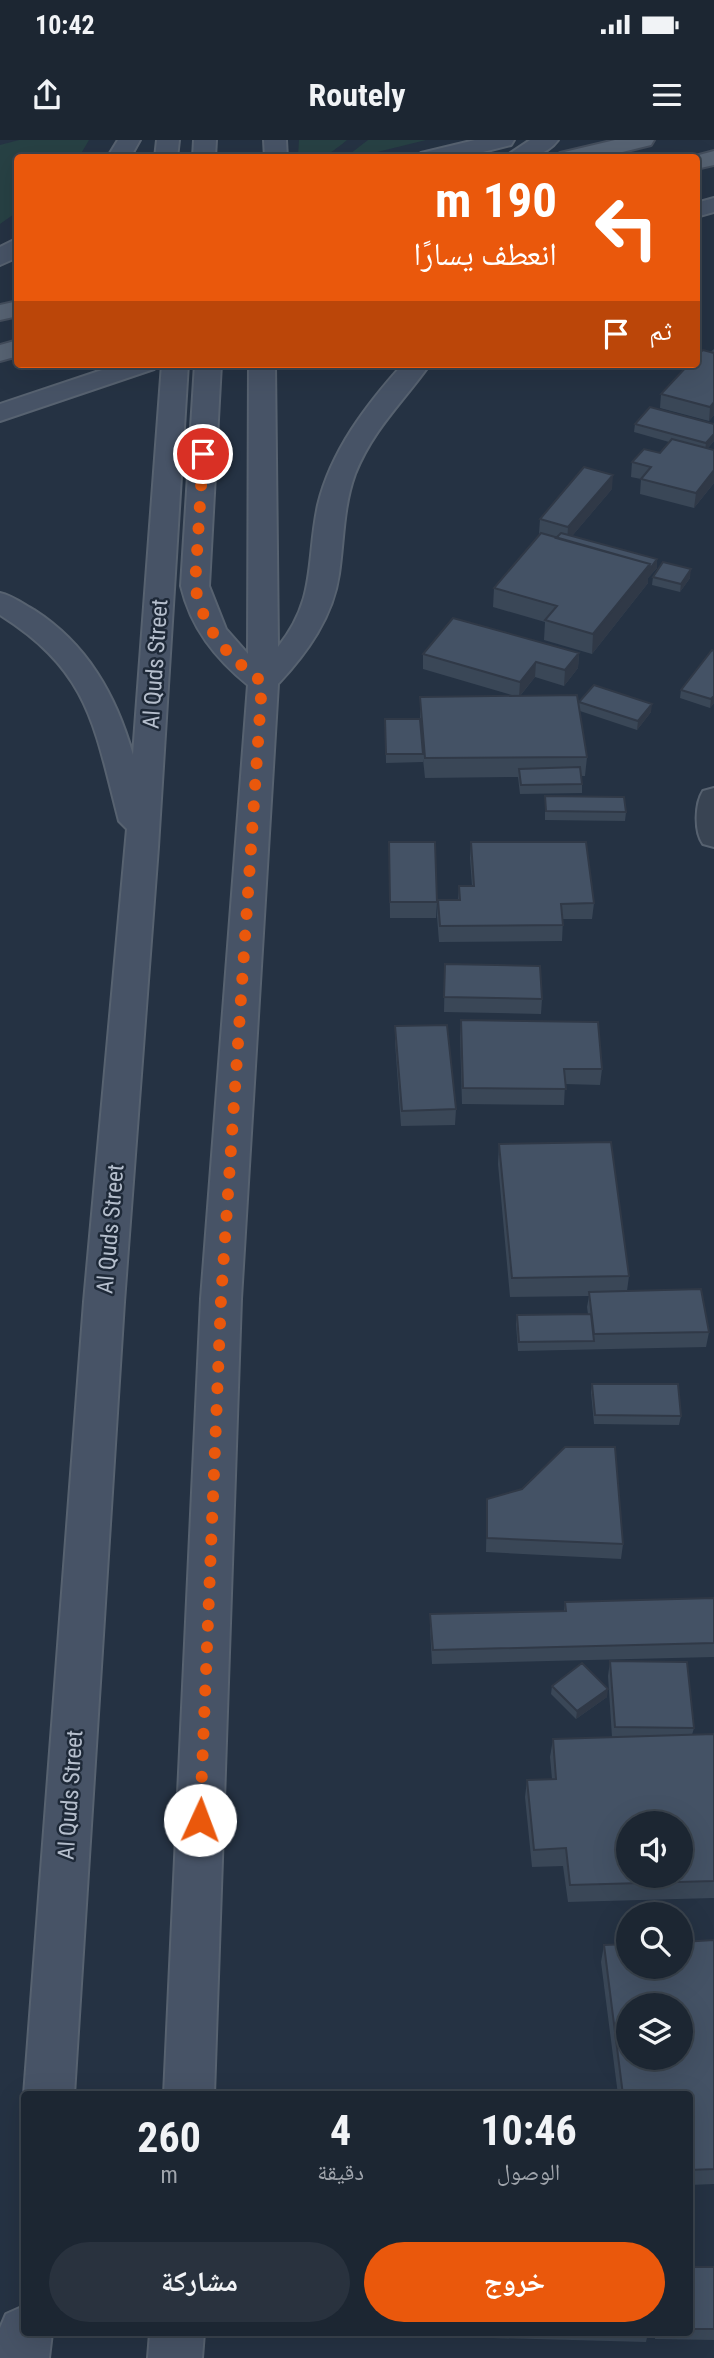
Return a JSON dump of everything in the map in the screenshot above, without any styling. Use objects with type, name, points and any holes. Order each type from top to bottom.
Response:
[{"type":"main road","points":[[445,154],[503,140]]},
{"type":"main road","points":[[521,154],[547,140]]},
{"type":"main road","points":[[585,154],[643,140]]},
{"type":"main road","points":[[0,413],[133,368]]},
{"type":"main road","name":"Al Quds Street","points":[[49,2091],[103,1315],[142,847],[175,368]]},
{"type":"main road","points":[[208,368],[195,586],[208,627],[221,647],[262,682]]},
{"type":"main road","points":[[190,2091],[221,1299],[262,682],[262,368]]},
{"type":"main road","points":[[262,682],[300,639],[316,607],[325,571],[326,545],[335,493],[354,446],[371,418],[414,368]]},
{"type":"main road","points":[[0,602],[35,622],[69,651],[91,681],[104,710],[142,847]]},
{"type":"main road","points":[[22,2358],[25,2336]]},
{"type":"main road","points":[[175,2358],[177,2336]]},
{"type":"street","points":[[714,798],[714,837]]},
{"type":"green space","points":[[19,140],[89,140],[81,154],[14,154],[14,214],[0,224],[0,145]]},
{"type":"green space","points":[[299,140],[347,140],[327,154],[298,154]]},
{"type":"green space","points":[[368,140],[426,140],[369,154],[350,154]]},
{"type":"building","points":[[703,350],[714,353],[714,402],[710,407],[661,394],[685,368],[700,368],[700,353]]},
{"type":"building","points":[[650,407],[714,424],[714,434],[706,443],[635,424]]},
{"type":"building","points":[[672,439],[714,450],[714,470],[696,493],[641,479],[651,467],[632,462],[644,449],[660,453]]},
{"type":"building","points":[[584,467],[613,475],[568,527],[540,519]]},
{"type":"building","points":[[541,533],[650,564],[593,634],[545,620],[557,606],[494,588]]},
{"type":"building","points":[[561,533],[657,559],[649,570],[650,564],[556,538]]},
{"type":"building","points":[[663,562],[691,569],[681,584],[653,577]]},
{"type":"building","points":[[453,618],[579,653],[565,670],[536,662],[520,682],[423,654]]},
{"type":"building","points":[[712,650],[714,696],[711,699],[681,690]]},
{"type":"building","points":[[594,685],[652,704],[638,721],[579,702]]},
{"type":"building","points":[[577,695],[587,757],[425,758],[420,697]]},
{"type":"building","points":[[385,719],[420,719],[423,754],[386,754]]},
{"type":"building","points":[[580,767],[582,784],[521,785],[519,769]]},
{"type":"building","points":[[545,796],[624,797],[626,812],[546,811]]},
{"type":"building","points":[[389,842],[435,842],[437,902],[390,902]]},
{"type":"building","points":[[471,842],[586,842],[594,903],[561,904],[563,925],[440,926],[438,900],[460,900],[459,886],[474,886]]},
{"type":"building","points":[[445,964],[540,966],[542,999],[444,997]]},
{"type":"building","points":[[461,1020],[598,1022],[602,1069],[564,1069],[566,1089],[463,1088]]},
{"type":"building","points":[[447,1025],[456,1109],[402,1111],[395,1026]]},
{"type":"building","points":[[611,1142],[629,1276],[512,1278],[499,1144]]},
{"type":"building","points":[[701,1289],[709,1332],[594,1334],[589,1292]]},
{"type":"building","points":[[591,1314],[594,1341],[519,1342],[517,1315]]},
{"type":"building","points":[[592,1384],[678,1384],[681,1416],[595,1415]]},
{"type":"building","points":[[565,1447],[615,1447],[623,1544],[487,1538],[487,1499],[522,1489]]},
{"type":"building","points":[[714,1598],[714,1643],[433,1650],[430,1614],[566,1611],[565,1602]]},
{"type":"building","points":[[610,1661],[687,1662],[694,1728],[615,1727]]},
{"type":"building","points":[[582,1663],[608,1689],[577,1711],[552,1686]]},
{"type":"building","points":[[714,1734],[714,1881],[693,1882],[693,1811],[616,1811],[616,1884],[570,1885],[566,1848],[534,1850],[527,1780],[556,1779],[553,1739]]},
{"type":"building","points":[[714,1940],[714,2169],[693,2170],[693,2091],[622,2091],[620,2070],[693,2070],[693,1993],[616,1993],[616,2040],[604,1945],[616,1944],[616,1979],[693,1979],[693,1941]]},
{"type":"building","points":[[693,2267],[714,2267],[714,2329],[693,2329]]},
{"type":"route","points":[[200,1820],[221,1299],[262,682],[221,647],[208,627],[200,607],[195,586],[203,454]]}]
